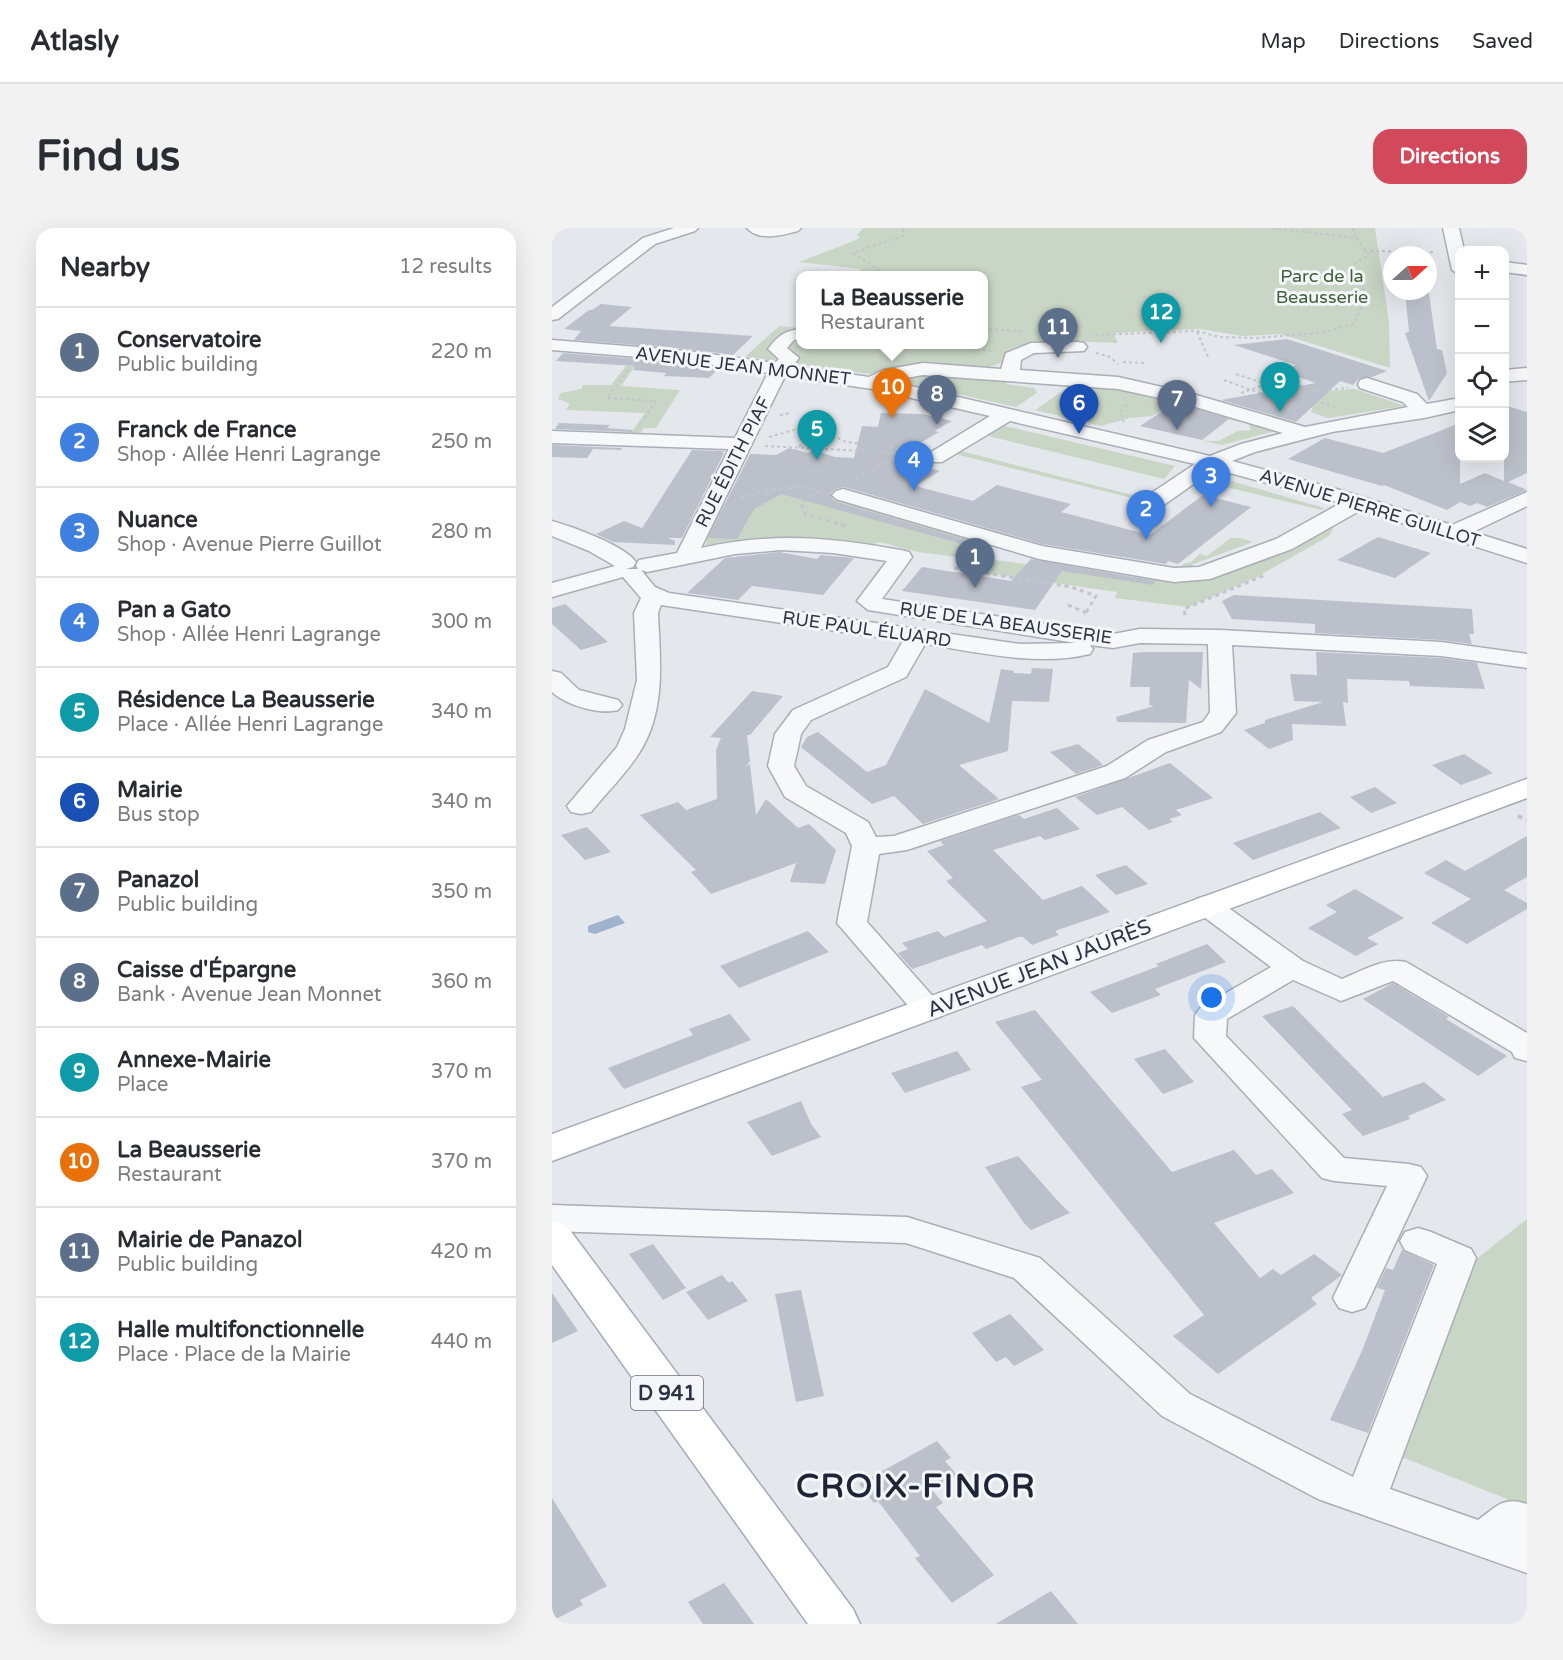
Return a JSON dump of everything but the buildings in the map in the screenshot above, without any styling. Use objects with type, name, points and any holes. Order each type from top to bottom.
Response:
[{"type":"main road","name":"AVENUE JEAN JAURÈS","points":[[552,1148],[1527,788]]},
{"type":"main road","name":"D 941","points":[[552,1235],[836,1624]]},
{"type":"street","points":[[552,315],[649,241],[690,228]]},
{"type":"street","points":[[755,228],[759,231],[778,232],[793,228]]},
{"type":"street","points":[[1451,228],[1455,247]]},
{"type":"street","points":[[1509,268],[1527,270]]},
{"type":"street","points":[[781,368],[790,358],[777,349],[788,336],[796,335]]},
{"type":"street","points":[[1010,374],[1012,357],[1031,348],[1082,341]]},
{"type":"street","name":"AVENUE JEAN MONNET","points":[[552,345],[642,352],[781,368],[872,383],[1212,462]]},
{"type":"street","name":"RUE ÉDITH PIAF","points":[[688,557],[689,550],[709,509],[781,368]]},
{"type":"street","points":[[872,383],[890,374],[909,370],[1010,374],[1118,383],[1186,398],[1305,433]]},
{"type":"street","points":[[1509,376],[1527,374]]},
{"type":"street","points":[[935,458],[964,440],[1040,401],[1071,379]]},
{"type":"street","points":[[1370,385],[1410,398],[1424,412]]},
{"type":"street","points":[[1140,511],[1212,462],[1248,448],[1305,433],[1455,405]]},
{"type":"street","points":[[552,437],[743,444]]},
{"type":"street","name":"AVENUE PIERRE GUILLOT","points":[[1212,462],[1359,502],[1527,556]]},
{"type":"street","points":[[843,495],[1038,552],[1174,575],[1202,574],[1284,544],[1359,502]]},
{"type":"street","points":[[1455,532],[1527,498]]},
{"type":"street","points":[[552,528],[597,546],[630,568],[643,590],[653,597],[646,613],[649,680],[638,729],[629,749],[581,806]]},
{"type":"street","name":"RUE DE LA BEAUSSERIE","points":[[552,590],[630,568],[761,544],[786,542],[901,557],[869,601],[876,605],[1113,641],[1140,636],[1220,636],[1441,649],[1527,661]]},
{"type":"street","name":"RUE PAUL ÉLUARD","points":[[653,597],[1020,651],[1071,651],[1113,641]]},
{"type":"street","points":[[918,636],[897,672],[802,715],[788,734],[781,766],[795,791],[858,828],[866,846],[852,923],[929,1010]]},
{"type":"street","points":[[866,846],[897,844],[1116,772],[1156,746],[1212,727],[1223,713],[1220,636]]},
{"type":"street","points":[[552,678],[570,695],[609,705]]},
{"type":"street","points":[[1206,905],[1292,968],[1341,991],[1395,969],[1522,1045],[1527,1052]]},
{"type":"street","points":[[1292,968],[1211,1015],[1210,1038],[1334,1169],[1409,1176],[1352,1298]]},
{"type":"street","points":[[552,1218],[907,1230],[1028,1268],[1176,1405],[1333,1487],[1527,1555]]},
{"type":"street","points":[[1365,1499],[1458,1258],[1418,1241]]},
{"type":"street","points":[[1484,1540],[1513,1517],[1527,1522]]},
{"type":"path","points":[[878,271],[854,253],[903,236],[904,228]]},
{"type":"path","points":[[1270,228],[1356,238]]},
{"type":"path","points":[[1082,341],[1109,336],[1197,331],[1219,337],[1256,338],[1326,332],[1353,324],[1369,294],[1349,276],[1349,267],[1369,255],[1356,238],[1353,228]]},
{"type":"path","points":[[1364,251],[1455,261]]},
{"type":"path","points":[[988,329],[1029,331]]},
{"type":"path","points":[[1197,331],[1209,359]]},
{"type":"path","points":[[966,349],[1021,353]]},
{"type":"path","points":[[629,440],[656,401],[607,398],[642,352]]},
{"type":"path","points":[[1236,374],[1333,406],[1359,422]]},
{"type":"path","points":[[1236,394],[1281,379],[1315,391]]},
{"type":"path","points":[[1224,380],[1265,395],[1370,385]]},
{"type":"path","points":[[792,430],[814,424]]},
{"type":"path","points":[[743,444],[798,448],[905,453],[894,447],[846,442],[836,437],[804,441],[798,448]]},
{"type":"path","points":[[709,509],[782,485],[804,485],[822,489]]},
{"type":"path","points":[[954,568],[1071,587],[1096,596]]},
{"type":"green space","name":"Parc de la Beausserie","points":[[863,228],[1375,228],[1383,282],[1383,300],[1386,300],[1389,322],[1390,368],[1281,334],[1243,336],[1200,329],[1113,333],[1118,343],[1062,341],[1034,343],[1007,350],[1001,363],[983,369],[899,367],[869,374],[745,357],[779,326],[796,328],[796,349],[988,349],[988,271],[859,271],[861,269],[799,262],[860,237],[857,235]]},
{"type":"green space","points":[[626,366],[635,366],[621,386],[680,390],[656,428],[644,428],[638,437],[629,436],[645,413],[566,410],[570,404],[558,399],[561,393],[581,389],[583,385],[611,385]]},
{"type":"green space","points":[[905,375],[1004,380],[1007,384],[1034,388],[1037,393],[1016,407],[900,380]]},
{"type":"green space","points":[[1096,384],[1168,402],[1188,403],[1269,426],[1275,431],[1222,445],[1203,441],[1219,441],[1238,431],[1251,430],[1248,423],[1168,408],[1152,416],[1129,418],[1101,426],[1035,410],[1067,388]]},
{"type":"green space","points":[[1290,384],[1316,392],[1355,389],[1405,406],[1328,418],[1311,412],[1313,407],[1263,395]]},
{"type":"green space","points":[[1001,425],[1175,466],[1164,479],[984,435]]},
{"type":"green space","points":[[957,450],[1140,497],[1136,499],[951,453]]},
{"type":"green space","points":[[746,466],[844,480],[827,498],[979,539],[990,550],[985,559],[1163,581],[1200,581],[1322,533],[1335,524],[1329,536],[1257,577],[1188,607],[1115,598],[1117,592],[963,570],[957,557],[918,552],[880,542],[860,547],[707,548],[706,538]]},
{"type":"green space","points":[[1214,476],[1324,508],[1322,510],[1200,481],[1205,477]]},
{"type":"green space","points":[[1231,538],[1253,542],[1191,565],[1197,567],[1178,568],[1190,563],[1200,554],[1207,556]]},
{"type":"green space","points":[[1527,1219],[1527,1507],[1389,1452],[1465,1268]]},
{"type":"water","points":[[618,915],[625,923],[595,934],[588,932],[588,926]]},
{"type":"place","name":"Halle multifonctionnelle","points":[[1161,343]]},
{"type":"place","name":"Mairie de Panazol","points":[[1058,358]]},
{"type":"place","name":"Annexe-Mairie","points":[[1280,412]]},
{"type":"place","name":"La Beausserie","points":[[892,418]]},
{"type":"place","name":"Caisse d'Épargne","points":[[937,425]]},
{"type":"place","name":"Panazol","points":[[1177,430]]},
{"type":"place","name":"Mairie","points":[[1079,434]]},
{"type":"place","name":"Résidence La Beausserie","points":[[817,460]]},
{"type":"place","name":"Pan a Gato","points":[[914,491]]},
{"type":"place","name":"Nuance","points":[[1211,507]]},
{"type":"place","name":"Franck de France","points":[[1146,540]]},
{"type":"place","name":"Conservatoire","points":[[975,588]]},
{"type":"district","name":"CROIX-FINOR","points":[[916,1485]]}]
